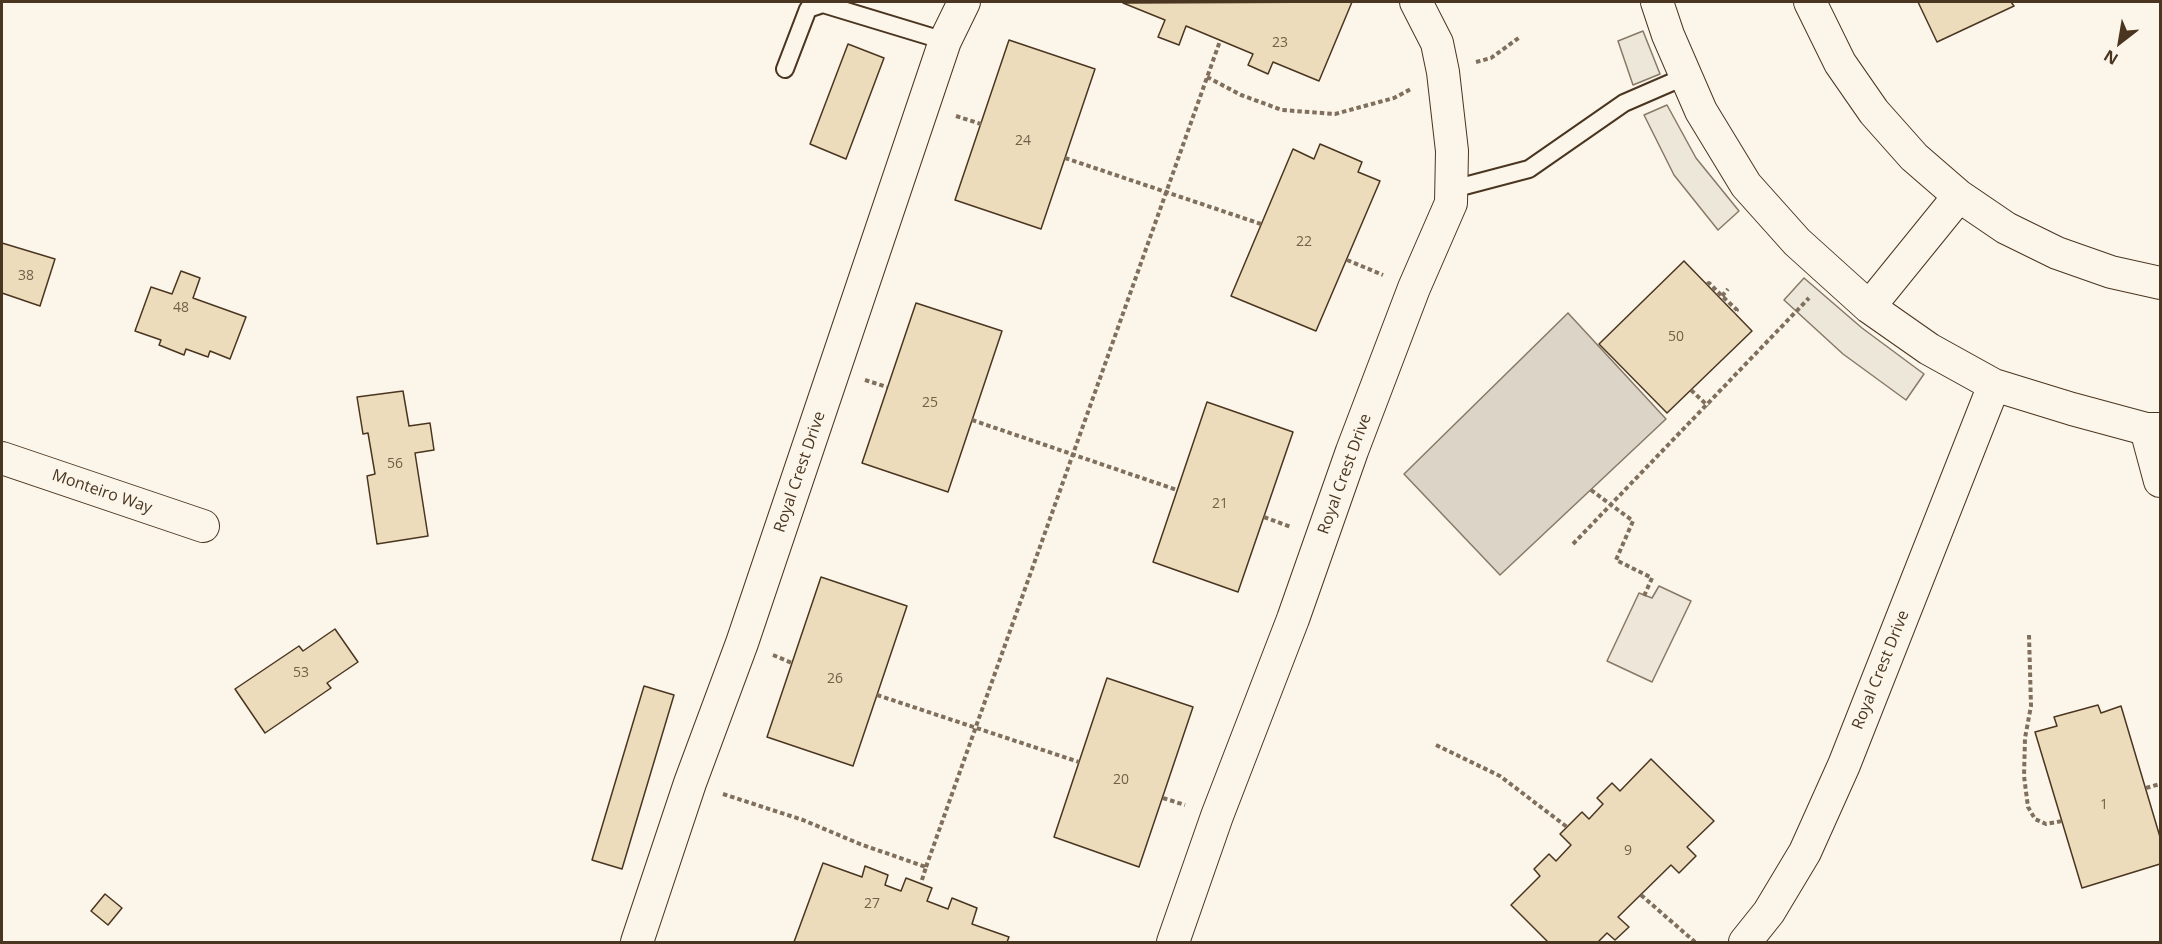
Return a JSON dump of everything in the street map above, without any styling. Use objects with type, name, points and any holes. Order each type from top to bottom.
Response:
[{"type":"street","name":"Royal Crest Drive","points":[[637,942],[690,783],[742,643],[945,41],[964,2]]},
{"type":"street","name":"Royal Crest Drive","points":[[1173,942],[1217,816],[1293,619],[1352,451],[1414,288],[1451,203],[1453,189],[1443,72],[1437,43],[1416,2]]},
{"type":"street","points":[[1657,2],[1684,77],[1701,111],[1746,185],[1797,242],[1869,307],[1929,349],[1994,385],[2153,429],[2160,481]]},
{"type":"street","points":[[1810,2],[1840,63],[1874,112],[1914,157],[1959,196],[2006,228],[2057,253],[2111,272],[2160,283]]},
{"type":"street","points":[[1869,307],[1959,196]]},
{"type":"street","name":"Royal Crest Drive","points":[[1745,942],[1768,912],[1805,852],[1844,765],[1994,385]]},
{"type":"street","name":"Monteiro Way","points":[[2,458],[203,526]]},
{"type":"lane","points":[[785,69],[808,9],[823,4],[945,41]]},
{"type":"lane","points":[[1453,189],[1529,169],[1624,103],[1684,77]]},
{"type":"path","points":[[1207,77],[1241,95],[1282,110],[1335,114],[1394,98],[1443,72],[1491,58],[1520,37]]},
{"type":"path","points":[[921,883],[1220,41]]},
{"type":"path","points":[[1065,158],[1261,224]]},
{"type":"path","points":[[1573,544],[1786,325],[1831,273]]},
{"type":"path","points":[[1707,284],[1709,283],[1737,310],[1734,313]]},
{"type":"path","points":[[1722,296],[1728,289]]},
{"type":"path","points":[[1691,390],[1708,406]]},
{"type":"path","points":[[972,420],[1177,490]]},
{"type":"path","points":[[1591,490],[1633,521],[1616,560],[1652,578],[1644,596]]},
{"type":"path","points":[[2029,635],[2031,705],[2025,738],[2024,776],[2028,807],[2035,819],[2046,824],[2062,821]]},
{"type":"path","points":[[877,694],[1079,762]]},
{"type":"path","points":[[1436,745],[1500,776],[1567,827]]},
{"type":"path","points":[[690,783],[803,820],[860,844],[926,867]]},
{"type":"path","points":[[2146,788],[2160,784]]},
{"type":"path","points":[[1641,895],[1695,942]]},
{"type":"shaded area","points":[[1643,31],[1660,74],[1633,85],[1618,41]]},
{"type":"shaded area","points":[[1667,105],[1696,158],[1739,211],[1718,230],[1674,175],[1644,115]]},
{"type":"shaded area","points":[[1804,278],[1862,328],[1924,374],[1906,400],[1843,354],[1784,300]]},
{"type":"shaded area","points":[[1568,313],[1666,419],[1500,575],[1404,474]]},
{"type":"shaded area","points":[[1659,586],[1691,601],[1652,682],[1607,661],[1639,593],[1652,598]]},
{"type":"building","points":[[1352,2],[1319,81],[1273,62],[1268,74],[1248,65],[1253,54],[1186,26],[1179,45],[1158,37],[1165,20],[1123,3]]},
{"type":"building","points":[[1918,2],[2011,2],[2014,6],[1937,42]]},
{"type":"building","points":[[1009,40],[1095,69],[1041,229],[955,200]]},
{"type":"building","points":[[848,44],[884,58],[846,159],[810,144]]},
{"type":"building","points":[[1320,144],[1362,162],[1358,172],[1380,181],[1316,331],[1231,296],[1293,149],[1314,159]]},
{"type":"building","points":[[2,243],[55,259],[40,306],[2,293]]},
{"type":"building","points":[[1684,261],[1752,331],[1667,413],[1599,344]]},
{"type":"building","points":[[181,271],[200,278],[193,298],[246,317],[230,359],[210,351],[208,357],[186,349],[184,355],[159,345],[161,340],[135,331],[151,287],[172,294]]},
{"type":"building","points":[[916,303],[1002,331],[948,492],[862,463]]},
{"type":"building","points":[[403,391],[409,426],[430,423],[434,450],[415,453],[428,536],[377,544],[367,476],[375,474],[368,433],[363,434],[357,397]]},
{"type":"building","points":[[1207,402],[1293,432],[1238,592],[1153,562]]},
{"type":"building","points":[[821,577],[907,606],[853,766],[767,737]]},
{"type":"building","points":[[335,629],[358,662],[327,683],[331,688],[265,733],[235,689],[299,646],[303,651]]},
{"type":"building","points":[[1107,678],[1193,707],[1139,867],[1054,837]]},
{"type":"building","points":[[644,686],[674,695],[622,869],[592,860]]},
{"type":"building","points":[[2098,705],[2101,713],[2121,706],[2160,837],[2160,864],[2082,888],[2035,732],[2057,726],[2054,717]]},
{"type":"building","points":[[1651,759],[1714,821],[1687,847],[1696,856],[1679,873],[1671,865],[1618,917],[1629,927],[1615,940],[1607,933],[1598,942],[1548,942],[1511,905],[1540,876],[1534,869],[1549,854],[1556,861],[1571,845],[1560,834],[1582,812],[1589,819],[1603,804],[1597,798],[1612,783],[1620,791]]},
{"type":"building","points":[[823,863],[862,877],[865,866],[888,875],[885,885],[901,891],[906,878],[932,888],[927,901],[948,909],[952,898],[977,908],[972,924],[1009,937],[1007,942],[794,942]]},
{"type":"building","points":[[105,894],[122,908],[108,925],[91,911]]}]
